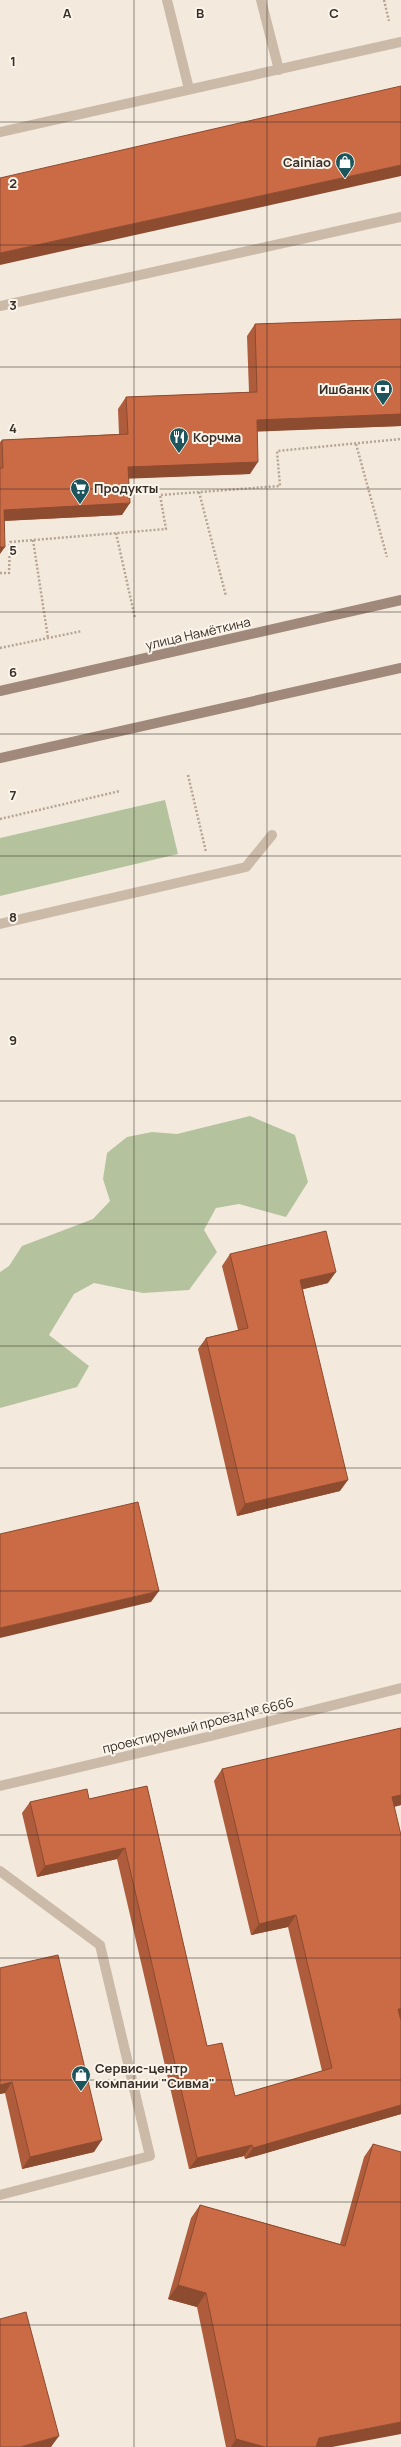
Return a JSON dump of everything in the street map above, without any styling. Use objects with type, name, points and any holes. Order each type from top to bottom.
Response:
[{"type":"main road","name":"улица Намёткина","points":[[0,691],[401,600]]},
{"type":"main road","points":[[0,758],[401,668]]},
{"type":"street","points":[[167,0],[189,90]]},
{"type":"street","points":[[261,0],[279,70]]},
{"type":"street","points":[[0,132],[401,42]]},
{"type":"street","points":[[0,306],[401,217]]},
{"type":"street","points":[[0,924],[246,867],[272,835]]},
{"type":"street","name":"проектируемый проезд № 6666","points":[[0,1786],[210,1736],[401,1688]]},
{"type":"street","points":[[0,1871],[100,1946],[150,2156],[0,2195]]},
{"type":"path","points":[[0,573],[9,573],[10,542],[166,529],[160,495],[280,486],[277,451],[401,439]]},
{"type":"path","points":[[356,444],[386,557]]},
{"type":"path","points":[[199,492],[226,596]]},
{"type":"path","points":[[116,533],[135,618]]},
{"type":"path","points":[[33,540],[48,638]]},
{"type":"path","points":[[0,648],[82,631]]},
{"type":"path","points":[[188,775],[211,876]]},
{"type":"path","points":[[0,819],[120,790]]},
{"type":"green space","points":[[165,800],[178,854],[0,896],[0,838]]},
{"type":"green space","points":[[250,1116],[295,1135],[308,1182],[286,1217],[239,1204],[216,1208],[204,1230],[217,1252],[189,1290],[143,1293],[94,1283],[74,1294],[49,1335],[89,1366],[77,1387],[0,1408],[0,1272],[9,1266],[22,1246],[93,1219],[110,1201],[103,1179],[107,1153],[127,1137],[152,1132],[177,1134]]},
{"type":"building","points":[[401,86],[401,165],[0,253],[0,178]]},
{"type":"building","points":[[401,319],[401,414],[257,420],[258,462],[128,467],[130,503],[4,510],[5,547],[0,547],[0,468],[3,468],[2,440],[128,434],[126,397],[257,392],[255,324]]},
{"type":"building","points":[[326,1231],[336,1272],[300,1280],[348,1480],[245,1504],[206,1338],[248,1328],[230,1254]]},
{"type":"building","points":[[138,1502],[159,1591],[0,1628],[0,1534]]},
{"type":"building","points":[[401,1728],[401,1795],[392,1797],[401,1835],[401,2009],[398,2009],[401,2021],[401,2105],[253,2148],[252,2145],[197,2158],[125,1848],[45,1866],[30,1802],[87,1789],[89,1799],[147,1786],[207,2046],[222,2043],[235,2096],[332,2068],[296,1915],[259,1924],[222,1769]]},
{"type":"building","points":[[58,1955],[102,2140],[30,2157],[12,2082],[0,2085],[0,1968]]},
{"type":"building","points":[[373,2144],[401,2152],[401,2422],[319,2438],[316,2447],[265,2447],[236,2439],[206,2293],[178,2285],[200,2205],[345,2246]]},
{"type":"building","points":[[26,2312],[59,2436],[20,2447],[0,2447],[0,2319]]},
{"type":"place","name":"Cainiao","points":[[345,179]]},
{"type":"place","name":"Ишбанк","points":[[383,406]]},
{"type":"place","name":"Корчма","points":[[179,454]]},
{"type":"place","name":"Продукты","points":[[80,505]]},
{"type":"place","name":"Сервис-центр компании \"Сивма\"","points":[[81,2092]]}]
